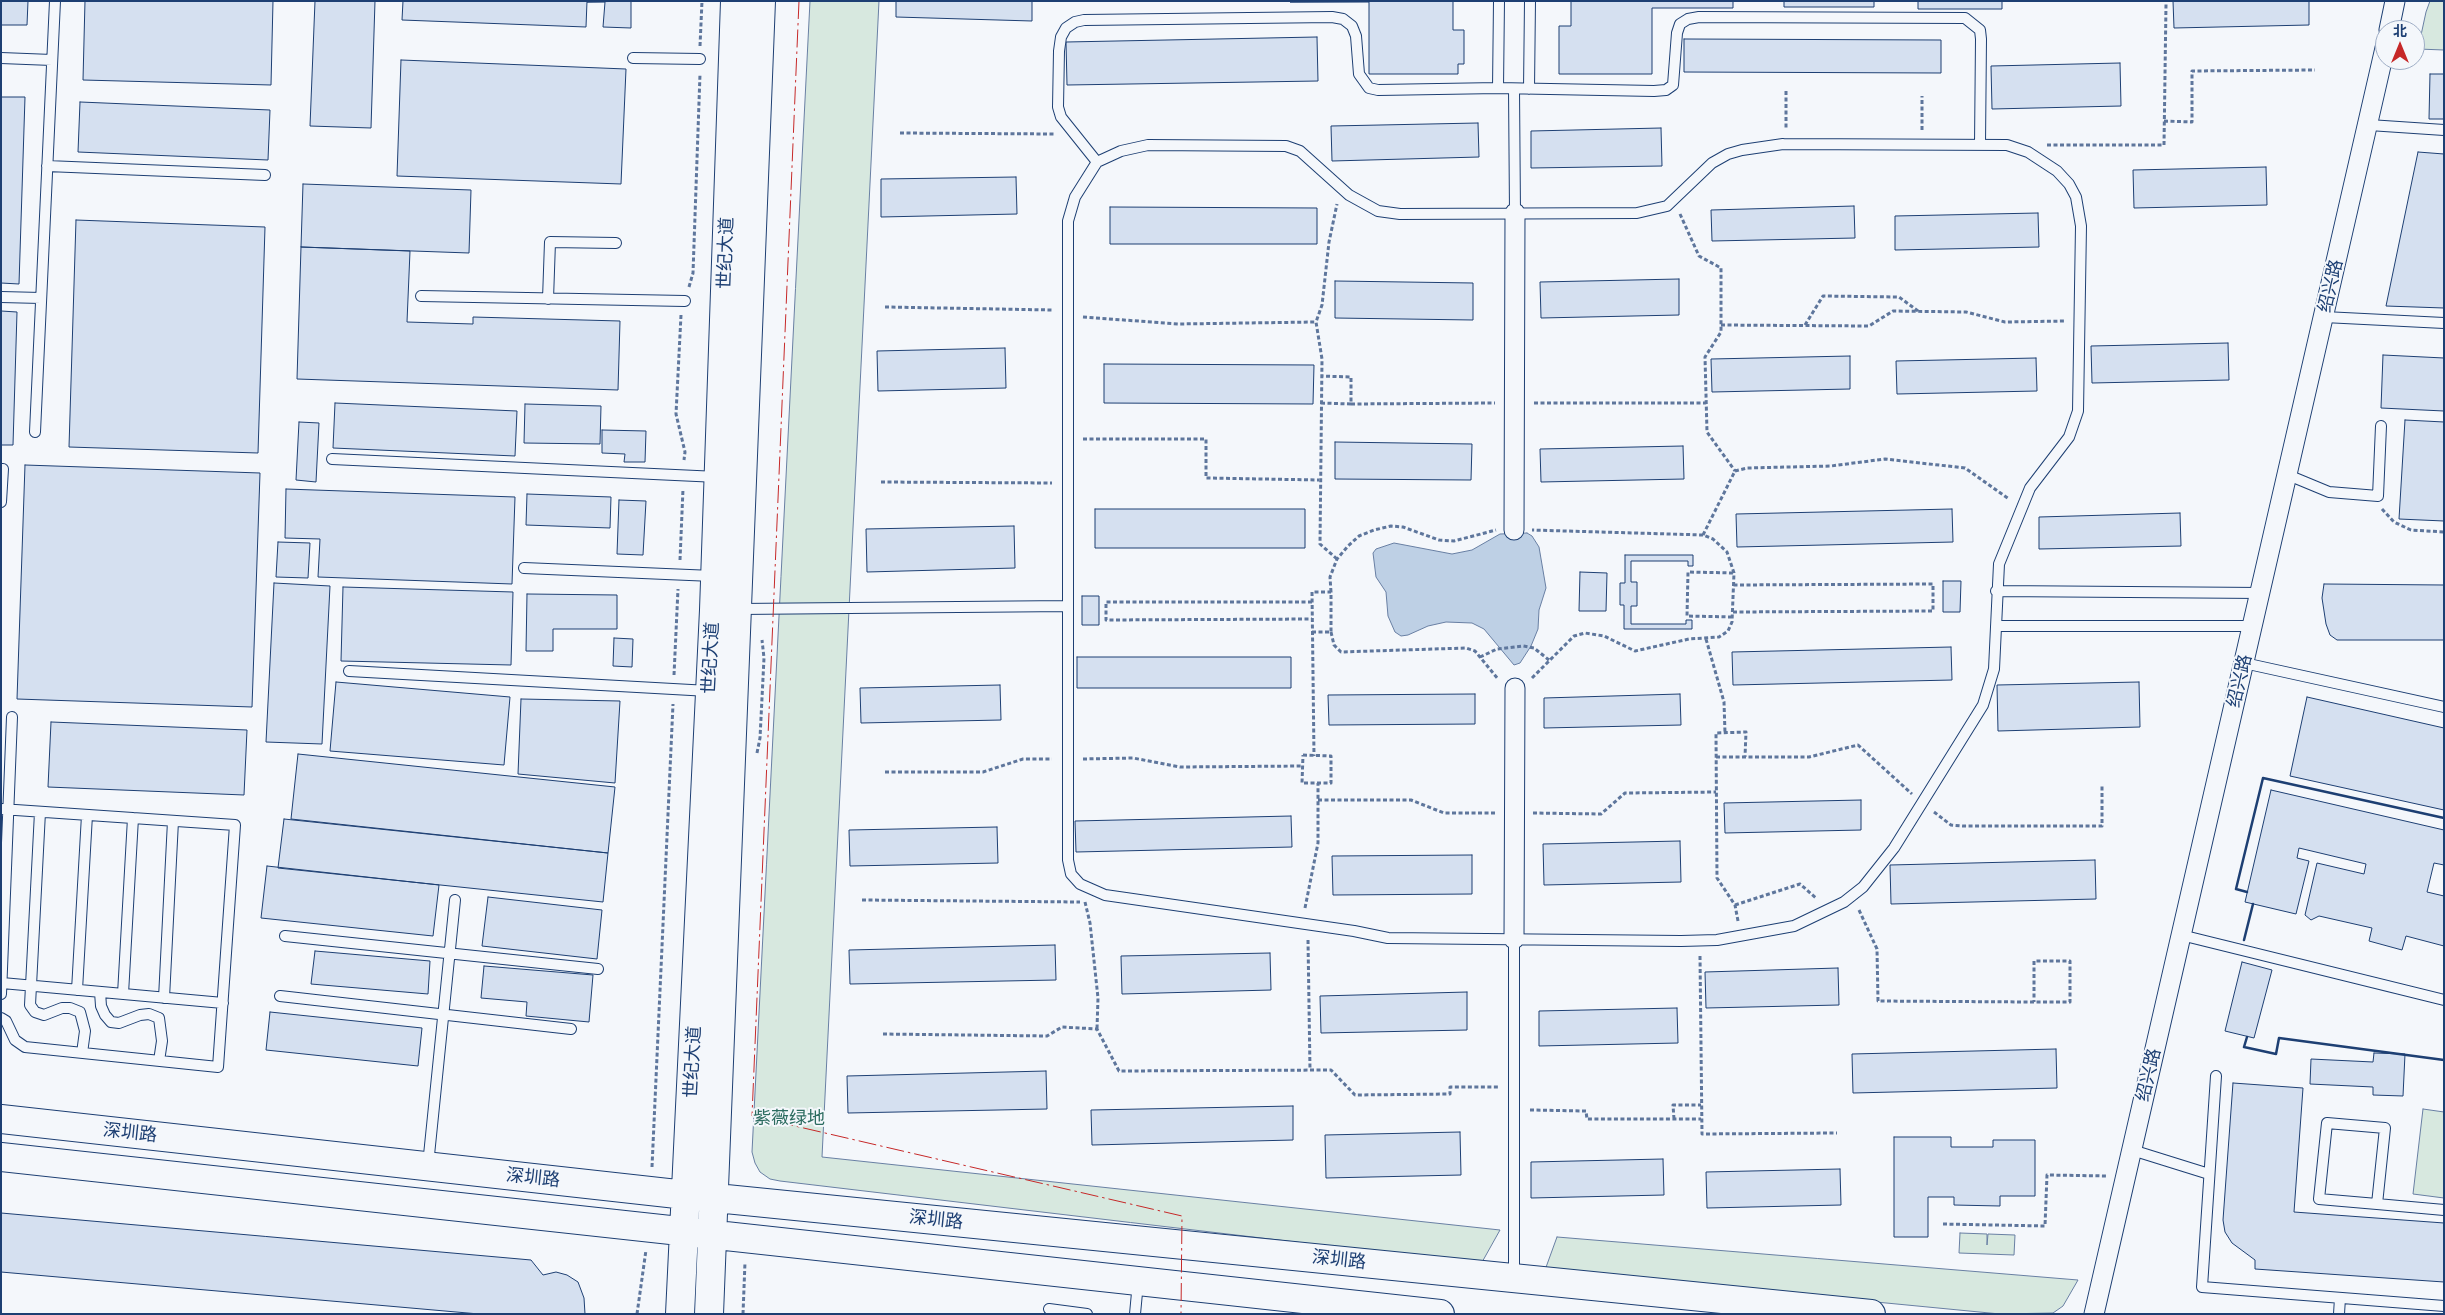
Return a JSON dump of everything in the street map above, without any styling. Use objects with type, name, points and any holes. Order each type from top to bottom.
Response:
[{"type":"street","name":"世纪大道","points":[[709,1314],[738,609],[731,478],[735,1]]},
{"type":"street","name":"世纪大道","points":[[680,1314],[715,576],[731,478],[761,1]]},
{"type":"street","points":[[2391,20],[2395,1]]},
{"type":"street","name":"绍兴路","points":[[2094,1314],[2380,70]]},
{"type":"street","points":[[1514,530],[1515,213]]},
{"type":"street","points":[[1514,939],[1515,688]]},
{"type":"street","name":"深圳路","points":[[1,1119],[686,1195],[1871,1314]]},
{"type":"street","points":[[1,1157],[1440,1314]]},
{"type":"lane","points":[[35,432],[55,1]]},
{"type":"lane","points":[[1498,88],[1500,1]]},
{"type":"lane","points":[[1529,89],[1530,1]]},
{"type":"lane","points":[[1097,162],[1061,117],[1058,107],[1059,51],[1066,28],[1075,22],[1084,20],[1332,17],[1343,19],[1352,26],[1356,36],[1359,74],[1369,88],[1378,90],[1498,88],[1666,90],[1673,84],[1680,24],[1688,19],[1699,17],[1965,18],[1980,30],[1980,144]]},
{"type":"lane","points":[[1,58],[52,60]]},
{"type":"lane","points":[[633,58],[700,59]]},
{"type":"lane","points":[[1514,89],[1515,213]]},
{"type":"lane","points":[[2369,125],[2444,130]]},
{"type":"lane","points":[[1786,144],[2007,145],[2028,152],[2057,171],[2069,184],[2076,197],[2081,226],[2078,411],[2068,437],[2030,488],[2019,510],[1999,564],[1996,591],[1994,669],[1983,706],[1879,869],[1852,896],[1829,910],[1794,926],[1740,936],[1700,940],[1388,938],[1105,895],[1080,884],[1071,874],[1068,860],[1068,221],[1076,197],[1097,162],[1121,151],[1148,145],[1286,146],[1300,151],[1340,186],[1349,195],[1378,211],[1400,214],[1637,213],[1666,206],[1712,163],[1728,154],[1742,150],[1786,144]]},
{"type":"lane","points":[[47,166],[265,175]]},
{"type":"lane","points":[[548,299],[550,242],[616,243]]},
{"type":"lane","points":[[421,296],[685,301]]},
{"type":"lane","points":[[1,297],[42,298]]},
{"type":"lane","points":[[2324,317],[2444,323]]},
{"type":"lane","points":[[2288,475],[2329,492],[2378,496],[2381,426]]},
{"type":"lane","points":[[332,458],[731,478]]},
{"type":"lane","points":[[1,469],[3,469],[1,502]]},
{"type":"lane","points":[[524,568],[715,576]]},
{"type":"lane","points":[[1996,591],[2260,593]]},
{"type":"lane","points":[[738,609],[1068,606]]},
{"type":"lane","points":[[1996,626],[2253,626]]},
{"type":"lane","points":[[2244,663],[2444,707]]},
{"type":"lane","points":[[349,672],[710,691]]},
{"type":"lane","points":[[1,994],[5,809],[12,717]]},
{"type":"lane","points":[[1,1018],[6,1021],[15,1040],[25,1047],[218,1067],[235,825],[5,809]]},
{"type":"lane","points":[[40,812],[30,1005],[35,1012],[44,1015],[70,1008],[80,1012],[84,1031],[82,1053]]},
{"type":"lane","points":[[77,990],[87,815]]},
{"type":"lane","points":[[122,994],[133,818]]},
{"type":"lane","points":[[164,998],[173,821]]},
{"type":"lane","points":[[428,1166],[455,900]]},
{"type":"lane","points":[[2181,935],[2444,1000]]},
{"type":"lane","points":[[285,936],[598,969]]},
{"type":"lane","points":[[1514,939],[1514,1278]]},
{"type":"lane","points":[[2,983],[223,1003]]},
{"type":"lane","points":[[100,992],[101,1006],[111,1022],[119,1023],[140,1015],[149,1014],[159,1018],[162,1041],[159,1061]]},
{"type":"lane","points":[[280,996],[571,1029]]},
{"type":"lane","points":[[2216,1076],[2202,1287],[2444,1306]]},
{"type":"lane","points":[[2377,1204],[2385,1128],[2327,1123],[2320,1199],[2444,1210]]},
{"type":"lane","points":[[2132,1150],[2210,1174]]},
{"type":"lane","points":[[1135,1314],[1139,1282]]},
{"type":"lane","points":[[2339,1314],[2340,1298]]},
{"type":"lane","points":[[1049,1309],[1087,1314]]},
{"type":"path","points":[[650,1191],[685,452],[676,414],[681,317],[693,273],[702,1]]},
{"type":"path","points":[[2046,145],[2164,145],[2166,4]]},
{"type":"path","points":[[2164,121],[2192,122],[2192,71],[2315,70]]},
{"type":"path","points":[[1786,91],[1786,144]]},
{"type":"path","points":[[1922,96],[1922,144]]},
{"type":"path","points":[[900,133],[1076,134]]},
{"type":"path","points":[[1337,559],[1320,544],[1319,480],[1322,359],[1316,322],[1322,305],[1329,242],[1340,186]]},
{"type":"path","points":[[1674,200],[1699,256],[1721,268],[1721,332],[1705,357],[1707,432],[1735,470]]},
{"type":"path","points":[[1805,326],[1822,296],[1899,297],[1918,311]]},
{"type":"path","points":[[885,307],[1068,313],[1178,324],[1316,322]]},
{"type":"path","points":[[1721,325],[1869,326],[1893,311],[1966,312],[2005,322],[2079,321]]},
{"type":"path","points":[[1321,403],[1351,404],[1351,377],[1322,376]]},
{"type":"path","points":[[1068,439],[1206,439],[1206,478],[1319,480]]},
{"type":"path","points":[[1735,470],[1831,466],[1885,459],[1965,468],[2007,496],[2019,510]]},
{"type":"path","points":[[1703,535],[1735,470]]},
{"type":"path","points":[[881,482],[1068,484]]},
{"type":"path","points":[[2378,496],[2383,510],[2394,522],[2411,530],[2444,532]]},
{"type":"path","points":[[1391,526],[1402,527],[1439,540],[1454,541],[1498,529],[1703,535],[1720,544],[1727,552],[1734,574],[1732,617],[1728,631],[1719,637],[1689,639],[1635,651],[1604,636],[1585,633],[1574,636],[1525,685],[1515,688],[1504,686],[1475,651],[1466,648],[1341,652],[1334,645],[1331,632],[1330,577],[1337,559],[1360,536],[1391,526]]},
{"type":"path","points":[[1732,617],[1688,616],[1688,572],[1734,574]]},
{"type":"path","points":[[1733,612],[1933,611],[1933,584],[1734,585]]},
{"type":"path","points":[[1314,756],[1312,592],[1331,592]]},
{"type":"path","points":[[1312,602],[1106,602],[1106,620],[1312,620]]},
{"type":"path","points":[[1312,632],[1331,632]]},
{"type":"path","points":[[1706,639],[1724,702],[1725,733]]},
{"type":"path","points":[[1480,657],[1497,649],[1515,646],[1534,648],[1549,660]]},
{"type":"path","points":[[1740,936],[1735,905],[1717,878],[1716,733],[1746,732],[1745,757]]},
{"type":"path","points":[[1716,757],[1809,757],[1858,745],[1922,803],[1951,825],[2102,826],[2102,784]]},
{"type":"path","points":[[1303,755],[1314,756],[1332,756],[1331,783],[1302,783],[1303,755]]},
{"type":"path","points":[[885,772],[983,772],[1023,759],[1133,758],[1180,767],[1303,766]]},
{"type":"path","points":[[1310,1070],[1305,924],[1318,843],[1318,783]]},
{"type":"path","points":[[1735,905],[1800,884],[1829,910]]},
{"type":"path","points":[[1090,890],[1085,902],[1090,923],[1098,998],[1097,1029],[1118,1071],[1331,1070],[1355,1095],[1450,1094],[1450,1087],[1514,1087]]},
{"type":"path","points":[[1852,896],[1877,949],[1878,1001],[2034,1002],[2070,1002],[2070,961],[2034,961],[2034,1002]]},
{"type":"path","points":[[862,900],[1085,902]]},
{"type":"path","points":[[1700,940],[1702,1134],[1837,1133]]},
{"type":"path","points":[[884,1034],[1047,1036],[1062,1027],[1097,1029]]},
{"type":"path","points":[[1674,1119],[1673,1105],[1701,1104]]},
{"type":"path","points":[[1514,1110],[1586,1110],[1587,1119],[1701,1119]]},
{"type":"path","points":[[1944,1224],[2045,1226],[2047,1175],[2125,1177]]},
{"type":"path","points":[[637,1314],[649,1229]]},
{"type":"green space","name":"紫薇绿地","points":[[810,1],[879,1],[822,1157],[1500,1230],[1481,1264],[780,1181],[770,1179],[760,1172],[755,1163],[752,1152]]},
{"type":"green space","points":[[2430,1],[2444,1],[2444,50],[2425,49],[2424,20]]},
{"type":"green space","points":[[2423,1109],[2444,1112],[2444,1198],[2413,1194]]},
{"type":"green space","points":[[1960,1233],[1987,1234],[1987,1245],[1988,1234],[2015,1235],[2014,1255],[1959,1253]]},
{"type":"green space","points":[[1557,1237],[2078,1280],[2063,1306],[2053,1313],[2000,1314],[1545,1270]]},
{"type":"water","points":[[1527,533],[1532,536],[1539,547],[1546,588],[1539,610],[1538,629],[1531,646],[1520,663],[1514,665],[1484,629],[1472,623],[1446,622],[1428,626],[1401,636],[1395,632],[1388,616],[1386,592],[1376,577],[1373,553],[1376,549],[1394,543],[1452,554],[1472,550],[1500,534]]},
{"type":"building","points":[[1,1],[28,1],[27,25],[1,25]]},
{"type":"building","points":[[85,1],[273,1],[271,85],[83,80]]},
{"type":"building","points":[[315,1],[375,1],[371,128],[310,126]]},
{"type":"building","points":[[403,1],[587,1],[586,27],[402,20]]},
{"type":"building","points":[[631,1],[631,28],[603,27],[605,2],[587,2]]},
{"type":"building","points":[[896,1],[1032,1],[1032,21],[896,17]]},
{"type":"building","points":[[1453,1],[1453,30],[1464,30],[1464,64],[1458,64],[1458,74],[1369,74],[1369,2],[1290,2]]},
{"type":"building","points":[[1571,1],[1733,1],[1733,8],[1652,8],[1652,74],[1559,74],[1559,26],[1571,26]]},
{"type":"building","points":[[1784,1],[1874,1],[1874,7],[1784,7]]},
{"type":"building","points":[[1918,1],[2002,1],[2002,9],[1918,9]]},
{"type":"building","points":[[2173,1],[2309,1],[2309,25],[2174,28]]},
{"type":"building","points":[[1317,37],[1318,81],[1067,85],[1066,42]]},
{"type":"building","points":[[1684,39],[1941,40],[1941,73],[1684,72]]},
{"type":"building","points":[[401,60],[626,69],[621,184],[397,176]]},
{"type":"building","points":[[2120,63],[2121,106],[1992,109],[1991,66]]},
{"type":"building","points":[[2430,74],[2444,74],[2444,119],[2429,119]]},
{"type":"building","points":[[1,97],[25,97],[19,284],[1,283]]},
{"type":"building","points":[[80,102],[270,110],[268,160],[78,152]]},
{"type":"building","points":[[1478,123],[1479,157],[1332,161],[1331,126]]},
{"type":"building","points":[[1661,128],[1662,166],[1531,168],[1531,131]]},
{"type":"building","points":[[2418,152],[2444,154],[2444,308],[2386,306]]},
{"type":"building","points":[[2266,167],[2267,205],[2134,208],[2133,170]]},
{"type":"building","points":[[1016,177],[1017,214],[881,217],[881,179]]},
{"type":"building","points":[[303,184],[471,190],[469,253],[301,247]]},
{"type":"building","points":[[1854,206],[1855,238],[1712,241],[1711,210]]},
{"type":"building","points":[[1110,207],[1317,208],[1317,244],[1110,244]]},
{"type":"building","points":[[2038,213],[2039,247],[1895,250],[1895,216]]},
{"type":"building","points":[[76,220],[265,227],[258,453],[69,447]]},
{"type":"building","points":[[301,247],[410,251],[407,322],[473,324],[473,317],[620,321],[618,390],[297,379]]},
{"type":"building","points":[[1679,279],[1679,315],[1541,318],[1540,282]]},
{"type":"building","points":[[1335,281],[1473,283],[1473,320],[1335,318]]},
{"type":"building","points":[[1,311],[17,312],[13,445],[1,445]]},
{"type":"building","points":[[2228,343],[2229,380],[2092,383],[2091,346]]},
{"type":"building","points":[[1005,348],[1006,388],[878,391],[877,351]]},
{"type":"building","points":[[2383,355],[2444,358],[2444,411],[2381,408]]},
{"type":"building","points":[[1850,356],[1850,389],[1712,392],[1711,359]]},
{"type":"building","points":[[2036,358],[2037,391],[1897,394],[1896,361]]},
{"type":"building","points":[[1104,364],[1314,365],[1313,404],[1104,403]]},
{"type":"building","points":[[335,403],[517,411],[515,456],[333,448]]},
{"type":"building","points":[[525,404],[601,406],[600,444],[524,443]]},
{"type":"building","points":[[2405,420],[2444,422],[2444,521],[2399,519]]},
{"type":"building","points":[[299,422],[319,423],[316,482],[296,480]]},
{"type":"building","points":[[602,430],[646,431],[645,462],[624,462],[625,454],[602,453]]},
{"type":"building","points":[[1335,442],[1472,444],[1471,480],[1335,479]]},
{"type":"building","points":[[1683,446],[1684,479],[1541,482],[1540,449]]},
{"type":"building","points":[[25,465],[260,473],[252,707],[17,699]]},
{"type":"building","points":[[286,489],[515,497],[512,584],[318,577],[320,539],[285,538]]},
{"type":"building","points":[[527,494],[611,497],[610,528],[526,525]]},
{"type":"building","points":[[619,500],[646,501],[643,555],[617,554]]},
{"type":"building","points":[[1095,509],[1305,509],[1305,548],[1095,548]]},
{"type":"building","points":[[1952,509],[1953,542],[1737,547],[1736,514]]},
{"type":"building","points":[[2180,513],[2181,546],[2039,549],[2039,517]]},
{"type":"building","points":[[1014,526],[1015,568],[867,572],[866,529]]},
{"type":"building","points":[[278,542],[310,543],[308,578],[276,577]]},
{"type":"building","points":[[1625,555],[1693,555],[1693,566],[1688,566],[1688,561],[1631,561],[1631,582],[1637,582],[1637,606],[1631,606],[1631,624],[1686,624],[1686,620],[1692,620],[1692,629],[1624,629],[1624,605],[1620,605],[1620,583],[1625,583]]},
{"type":"building","points":[[1580,572],[1607,573],[1606,611],[1579,611]]},
{"type":"building","points":[[1943,581],[1961,581],[1960,612],[1943,612]]},
{"type":"building","points":[[274,583],[330,586],[322,744],[266,742]]},
{"type":"building","points":[[2324,584],[2444,585],[2444,640],[2337,640],[2330,635],[2326,624],[2322,598]]},
{"type":"building","points":[[343,587],[513,592],[511,665],[341,661]]},
{"type":"building","points":[[527,594],[617,595],[617,629],[553,629],[553,651],[526,651]]},
{"type":"building","points":[[1082,596],[1099,596],[1099,625],[1082,625]]},
{"type":"building","points":[[614,638],[633,639],[632,667],[613,666]]},
{"type":"building","points":[[1951,647],[1952,680],[1733,685],[1732,652]]},
{"type":"building","points":[[1077,657],[1291,657],[1291,688],[1077,688]]},
{"type":"building","points":[[336,682],[510,697],[504,765],[330,751]]},
{"type":"building","points":[[2139,682],[2140,727],[1998,731],[1997,685]]},
{"type":"building","points":[[1000,685],[1001,720],[861,723],[860,688]]},
{"type":"building","points":[[1475,694],[1475,724],[1329,725],[1328,695]]},
{"type":"building","points":[[1680,694],[1681,725],[1544,728],[1544,698]]},
{"type":"building","points":[[2307,697],[2444,728],[2444,810],[2290,776]]},
{"type":"building","points":[[521,699],[620,701],[615,783],[518,774]]},
{"type":"building","points":[[51,722],[247,730],[244,795],[48,787]]},
{"type":"building","points":[[298,754],[615,787],[608,853],[291,819]]},
{"type":"building","points":[[2271,790],[2444,830],[2444,865],[2434,863],[2427,892],[2444,896],[2444,946],[2406,936],[2402,950],[2369,941],[2372,928],[2319,916],[2311,920],[2305,915],[2317,863],[2364,874],[2366,864],[2299,848],[2297,858],[2309,861],[2296,914],[2245,902]]},
{"type":"building","points":[[1861,800],[1861,830],[1725,833],[1724,803]]},
{"type":"building","points":[[1291,816],[1292,847],[1076,852],[1075,821]]},
{"type":"building","points":[[284,819],[608,853],[603,902],[278,868]]},
{"type":"building","points":[[997,827],[998,863],[850,866],[849,830]]},
{"type":"building","points":[[1680,841],[1681,882],[1544,885],[1543,844]]},
{"type":"building","points":[[1472,855],[1472,894],[1333,895],[1332,856]]},
{"type":"building","points":[[2095,860],[2096,899],[1891,904],[1890,865]]},
{"type":"building","points":[[267,866],[439,885],[433,936],[261,918]]},
{"type":"building","points":[[488,897],[602,910],[597,959],[482,946]]},
{"type":"building","points":[[1055,945],[1056,980],[850,984],[849,950]]},
{"type":"building","points":[[315,951],[430,961],[428,994],[311,984]]},
{"type":"building","points":[[1270,953],[1271,990],[1122,994],[1121,956]]},
{"type":"building","points":[[2242,962],[2272,970],[2254,1038],[2225,1031]]},
{"type":"building","points":[[484,966],[593,975],[589,1022],[526,1016],[527,1002],[481,998]]},
{"type":"building","points":[[1838,968],[1839,1005],[1706,1008],[1705,972]]},
{"type":"building","points":[[1467,992],[1467,1030],[1321,1033],[1320,996]]},
{"type":"building","points":[[1677,1008],[1678,1043],[1539,1046],[1539,1011]]},
{"type":"building","points":[[270,1012],[422,1028],[418,1066],[266,1050]]},
{"type":"building","points":[[2056,1049],[2057,1088],[1853,1093],[1852,1054]]},
{"type":"building","points":[[2374,1053],[2405,1054],[2403,1096],[2373,1095],[2373,1087],[2310,1084],[2311,1059],[2373,1062]]},
{"type":"building","points":[[1046,1071],[1047,1109],[848,1113],[847,1076]]},
{"type":"building","points":[[2233,1083],[2303,1088],[2294,1212],[2444,1223],[2444,1282],[2255,1269],[2255,1260],[2232,1243],[2225,1232],[2223,1220]]},
{"type":"building","points":[[1293,1106],[1293,1140],[1092,1145],[1091,1110]]},
{"type":"building","points":[[1460,1132],[1461,1175],[1326,1178],[1325,1135]]},
{"type":"building","points":[[1894,1137],[1951,1137],[1951,1147],[1993,1147],[1993,1140],[2035,1140],[2035,1196],[2000,1196],[2000,1206],[1954,1205],[1954,1197],[1928,1197],[1928,1237],[1894,1237]]},
{"type":"building","points":[[1663,1159],[1664,1195],[1531,1198],[1531,1162]]},
{"type":"building","points":[[1840,1169],[1841,1205],[1707,1208],[1706,1172]]},
{"type":"building","points":[[1,1213],[531,1260],[543,1275],[556,1272],[567,1275],[578,1282],[584,1298],[585,1314],[479,1314],[1,1272]]},
{"type":"wall","points":[[2247,892],[2236,889],[2263,778],[2444,818]]},
{"type":"wall","points":[[2244,940],[2253,904]]},
{"type":"wall","points":[[2247,1037],[2244,1047],[2276,1054],[2279,1038],[2444,1060]]},
{"type":"power","points":[[799,1],[752,1116],[1182,1216],[1181,1314]]}]
